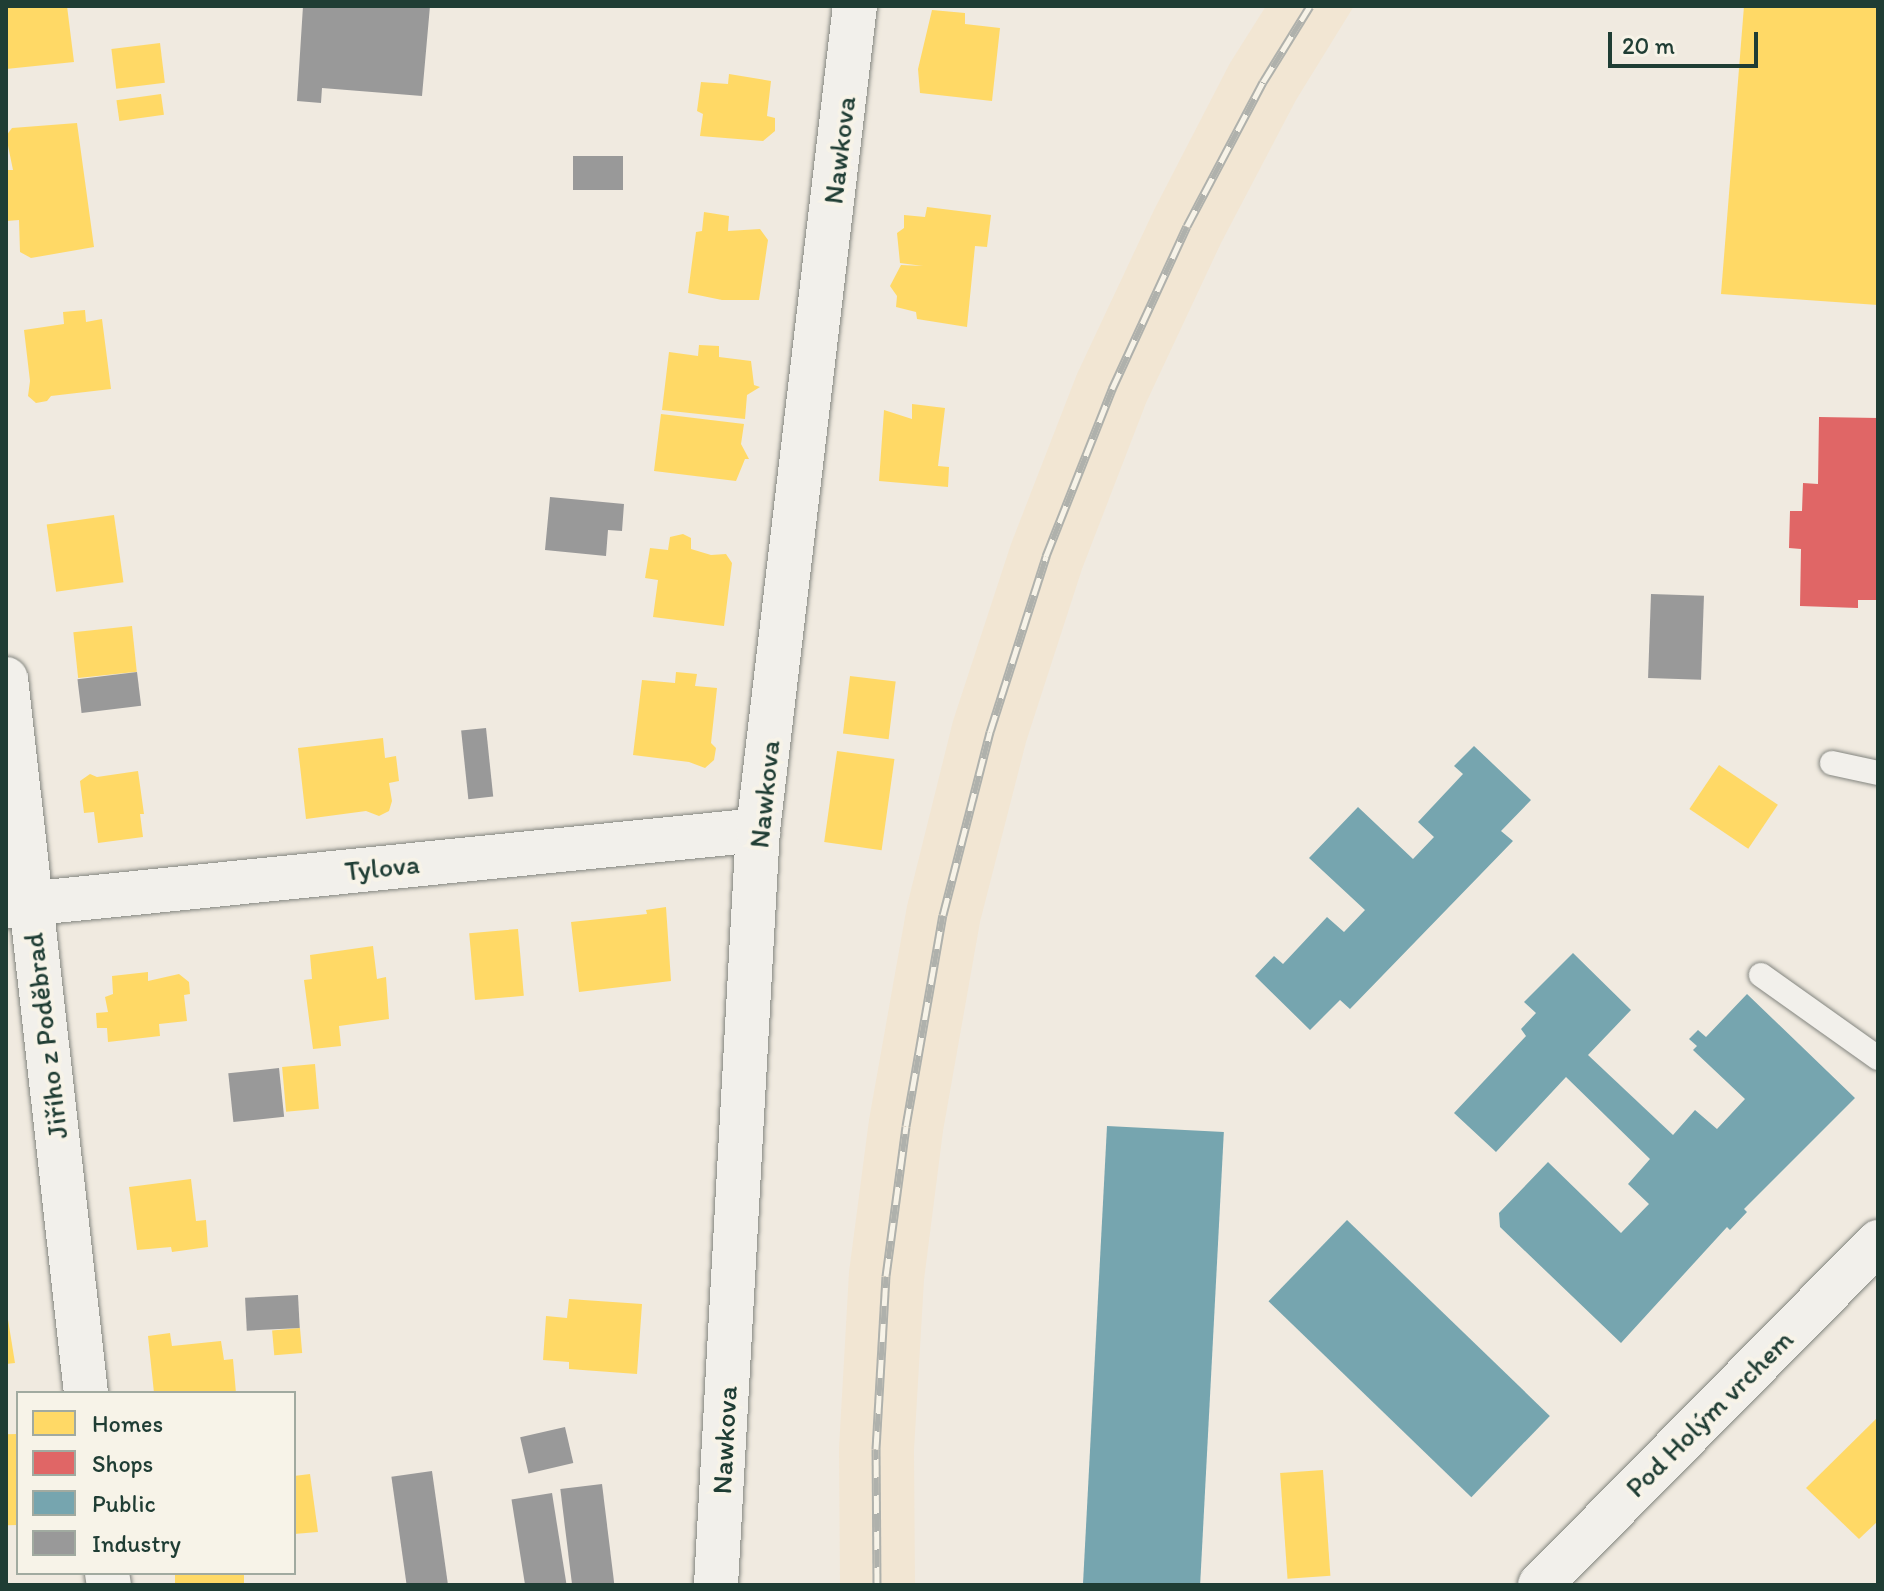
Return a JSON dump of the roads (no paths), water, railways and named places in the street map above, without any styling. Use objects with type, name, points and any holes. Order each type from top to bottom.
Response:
[{"type":"street","name":"Nawkova","points":[[716,1585],[758,830],[855,6]]},
{"type":"street","name":"Jiřího z Poděbrad","points":[[6,679],[18,904],[86,1391]]},
{"type":"street","name":"Tylova","points":[[18,904],[758,830]]},
{"type":"street","name":"Pod Holým vrchem","points":[[1540,1585],[1878,1242]]},
{"type":"lane","points":[[1832,763],[1878,773]]},
{"type":"lane","points":[[1761,975],[1878,1058]]},
{"type":"railway","points":[[877,1585],[876,1449],[886,1276],[906,1126],[943,915],[990,732],[1046,556],[1112,389],[1187,226],[1263,82],[1310,6]]}]
